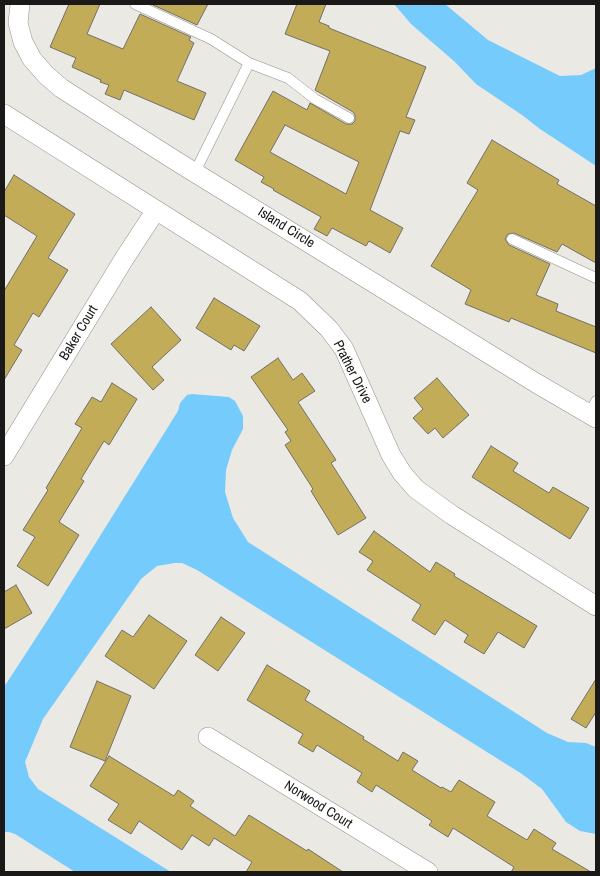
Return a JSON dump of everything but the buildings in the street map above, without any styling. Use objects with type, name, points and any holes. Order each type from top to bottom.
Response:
[{"type":"street","name":"Island Circle","points":[[20,4],[18,23],[23,42],[32,59],[46,75],[79,100],[195,172],[594,411]]},
{"type":"street","name":"Prather Drive","points":[[4,114],[283,289],[315,314],[344,349],[391,455],[402,473],[416,488],[452,515],[596,606]]},
{"type":"street","name":"Baker Court","points":[[4,456],[156,210]]},
{"type":"street","name":"Norwood Court","points":[[208,737],[428,872]]},
{"type":"lane","points":[[135,4],[211,39],[249,63],[288,78],[315,99],[349,118]]},
{"type":"lane","points":[[195,172],[249,63]]},
{"type":"lane","points":[[512,238],[596,278]]},
{"type":"water","points":[[394,4],[445,4],[488,40],[560,76],[581,75],[596,68],[596,166],[476,84],[455,62],[411,24]]},
{"type":"water","points":[[187,395],[229,397],[235,401],[243,416],[243,429],[232,450],[226,470],[225,492],[233,518],[248,542],[547,733],[568,742],[586,743],[596,747],[596,834],[580,831],[566,822],[542,789],[522,774],[197,570],[182,563],[157,566],[141,579],[43,719],[25,762],[29,777],[38,789],[171,872],[75,872],[15,834],[4,832],[4,687],[178,411],[180,403]]}]
